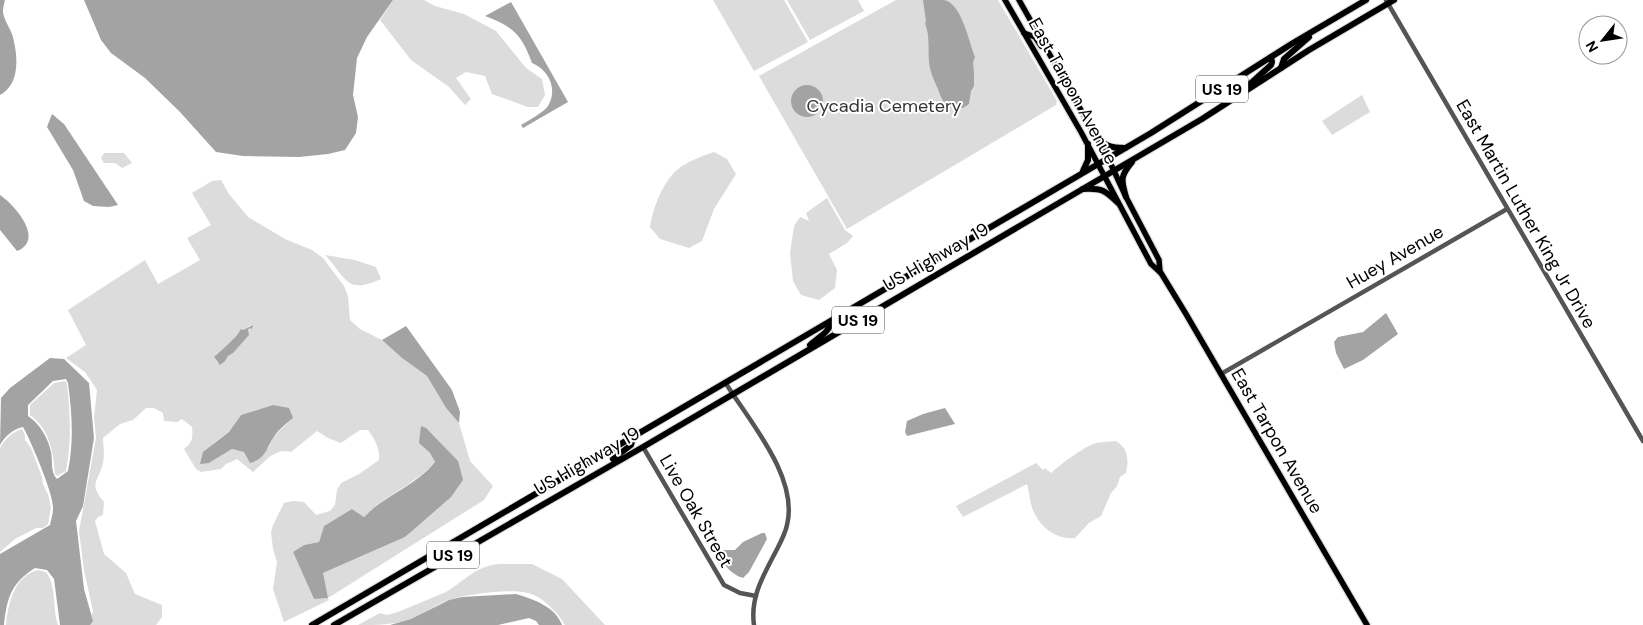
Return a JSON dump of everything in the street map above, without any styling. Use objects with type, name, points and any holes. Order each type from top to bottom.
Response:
[{"type":"highway","name":"US Highway 19","points":[[312,625],[1126,148],[1366,0]]},
{"type":"highway","name":"US Highway 19","points":[[334,625],[643,447],[1202,119],[1387,2],[1394,0]]},
{"type":"highway","points":[[1281,68],[1284,59],[1317,29]]},
{"type":"highway","points":[[1240,94],[1269,68],[1272,62],[1271,57]]},
{"type":"highway","points":[[1094,135],[1108,146],[1126,148]]},
{"type":"highway","points":[[1080,175],[1086,168],[1088,144]]},
{"type":"highway","points":[[1126,197],[1122,179],[1134,158]]},
{"type":"highway","points":[[1082,189],[1102,189],[1118,203]]},
{"type":"highway","points":[[837,332],[844,320],[878,294]]},
{"type":"highway","points":[[804,352],[816,339],[827,331],[831,322]]},
{"type":"highway","points":[[597,473],[631,445],[634,435]]},
{"type":"main road","name":"East Tarpon Avenue","points":[[1005,0],[1088,144],[1150,264],[1161,273],[1367,625]]},
{"type":"main road","name":"East Tarpon Avenue","points":[[1019,0],[1108,158],[1159,260],[1161,273]]},
{"type":"main road","points":[[1024,33],[1036,37],[1047,56],[1053,60]]},
{"type":"street","name":"East Martin Luther King Jr Drive","points":[[1387,2],[1643,441]]},
{"type":"street","name":"Huey Avenue","points":[[1221,374],[1507,209]]},
{"type":"street","points":[[725,382],[773,457],[782,473],[788,492],[789,512],[787,527],[762,577],[756,596],[753,614],[754,625]]},
{"type":"street","name":"Live Oak Street","points":[[643,447],[724,585],[740,593],[756,596]]},
{"type":"green space","points":[[393,0],[424,0],[435,6],[464,14],[496,31],[526,68],[542,79],[545,95],[538,107],[528,107],[492,94],[485,76],[466,72],[456,78],[471,99],[465,105],[449,87],[411,60],[380,20]]},
{"type":"green space","points":[[713,0],[784,0],[808,42],[754,71]]},
{"type":"green space","points":[[787,0],[858,0],[864,11],[810,40]]},
{"type":"green space","name":"Cycadia Cemetery","points":[[896,0],[998,0],[1057,101],[1056,105],[847,229],[759,76]]},
{"type":"green space","points":[[1362,95],[1370,112],[1332,135],[1322,121]]},
{"type":"green space","points":[[714,152],[727,159],[736,174],[714,209],[702,241],[689,248],[660,239],[650,227],[660,193],[670,178],[682,166]]},
{"type":"green space","points":[[104,153],[124,153],[132,163],[122,168],[115,163],[104,163],[101,158]]},
{"type":"green space","points":[[221,180],[229,194],[248,217],[285,239],[312,250],[323,258],[344,286],[348,296],[350,320],[360,329],[382,340],[402,358],[427,376],[446,408],[459,423],[470,461],[493,486],[484,500],[328,598],[329,600],[284,622],[273,589],[277,562],[271,532],[273,525],[284,503],[293,501],[304,502],[316,515],[330,511],[335,505],[337,490],[341,483],[359,474],[379,460],[378,448],[373,437],[368,430],[360,430],[341,443],[317,431],[291,452],[285,451],[270,456],[253,472],[237,459],[226,464],[221,469],[201,472],[196,469],[184,449],[192,439],[192,427],[182,419],[177,422],[164,421],[163,413],[154,408],[146,408],[133,420],[120,424],[103,438],[104,459],[95,486],[104,502],[103,515],[95,521],[104,554],[126,573],[135,594],[162,605],[162,617],[156,625],[89,625],[93,611],[84,570],[79,531],[96,438],[94,417],[97,390],[85,372],[66,358],[86,345],[68,310],[145,260],[158,284],[200,260],[187,238],[211,225],[192,193],[212,181]],"holes":[[[251,325],[247,333],[248,335],[234,351],[226,358],[217,362],[214,357],[224,350],[238,333]],[[273,405],[293,418],[273,437],[269,447],[244,452],[232,449],[209,463],[214,443],[229,432],[241,415]],[[419,443],[463,480],[405,537],[323,573],[314,599],[293,552],[304,545],[319,542],[324,526],[352,509],[364,517],[381,502],[427,470],[435,462],[430,453]]]},
{"type":"green space","points":[[827,198],[845,230],[853,236],[847,243],[829,254],[837,270],[835,288],[819,300],[801,295],[793,281],[790,253],[794,226],[800,217],[809,221],[806,213]]},
{"type":"green space","points":[[325,255],[355,260],[376,267],[381,279],[369,284],[353,285],[343,277]]},
{"type":"green space","points":[[65,381],[67,383],[69,405],[69,449],[66,471],[57,476],[46,434],[30,415],[30,405],[54,383]]},
{"type":"green space","points":[[22,429],[42,477],[51,508],[48,524],[43,528],[36,528],[15,539],[0,552],[0,448],[9,436]]},
{"type":"green space","points":[[1116,441],[1123,447],[1127,455],[1126,473],[1120,477],[1101,516],[1089,523],[1075,538],[1061,537],[1043,526],[1032,508],[1027,484],[963,517],[956,506],[1036,463],[1043,470],[1045,468],[1051,473],[1072,456],[1091,445]]},
{"type":"green space","points":[[532,564],[562,579],[605,625],[565,625],[554,610],[544,601],[528,593],[511,591],[488,592],[456,598],[439,604],[411,619],[398,622],[379,625],[358,625],[380,613],[387,615],[398,612],[446,592],[471,574],[491,565]]},
{"type":"green space","points":[[38,570],[46,572],[52,584],[58,625],[6,625],[8,608],[18,585],[23,578]]},
{"type":"shaded area","points":[[0,0],[5,0],[3,12],[16,50],[16,68],[12,84],[0,95]]},
{"type":"shaded area","points":[[84,0],[393,0],[367,37],[357,58],[353,95],[358,117],[356,133],[345,150],[299,157],[243,156],[216,152],[180,112],[145,78],[111,53],[101,40]]},
{"type":"shaded area","points":[[923,0],[944,0],[950,3],[956,8],[964,24],[975,57],[973,62],[974,86],[971,91],[969,104],[963,108],[949,106],[944,102],[932,76]]},
{"type":"shaded area","points":[[511,2],[568,102],[523,128],[521,125],[540,114],[548,106],[551,100],[552,87],[543,70],[532,63],[525,45],[516,33],[503,24],[485,16]]},
{"type":"shaded area","points":[[807,85],[813,86],[818,90],[822,95],[822,107],[818,112],[813,116],[807,117],[801,116],[796,112],[792,107],[791,101],[792,95],[796,90],[801,86]]},
{"type":"shaded area","points":[[52,114],[64,124],[118,205],[109,207],[93,206],[84,201],[73,170],[47,127]]},
{"type":"shaded area","points":[[0,195],[13,206],[25,223],[28,231],[28,239],[25,246],[17,251],[0,230]]},
{"type":"shaded area","points":[[1386,313],[1398,334],[1363,360],[1344,369],[1336,353],[1334,342],[1338,337],[1363,332]]},
{"type":"shaded area","points":[[253,325],[252,329],[248,330],[249,335],[220,365],[214,357],[233,340],[241,329],[243,330]]},
{"type":"shaded area","points":[[406,326],[452,390],[460,412],[459,423],[446,408],[427,376],[402,358],[382,340]]},
{"type":"shaded area","points":[[50,358],[64,359],[89,383],[94,438],[83,506],[76,521],[84,589],[93,621],[90,625],[60,625],[54,579],[47,570],[35,568],[20,579],[15,586],[9,599],[4,625],[0,625],[0,554],[50,525],[53,509],[46,481],[23,427],[10,433],[0,445],[1,398],[10,388]],"holes":[[[66,379],[72,427],[70,460],[68,471],[57,479],[53,470],[48,442],[40,427],[28,416],[28,405],[53,381]]]},
{"type":"shaded area","points":[[273,405],[289,408],[293,418],[277,432],[259,459],[250,463],[244,452],[232,449],[209,463],[200,464],[203,452],[229,432],[241,415]]},
{"type":"shaded area","points":[[945,408],[955,424],[907,436],[905,432],[907,421]]},
{"type":"shaded area","points":[[421,426],[426,428],[458,461],[463,480],[451,497],[405,537],[323,573],[328,598],[314,599],[293,552],[304,545],[319,542],[324,526],[352,509],[364,517],[381,502],[419,478],[435,462],[430,453],[419,443]]},
{"type":"shaded area","points":[[765,533],[767,539],[749,572],[743,578],[734,574],[724,564],[721,550],[735,550],[743,542]]},
{"type":"shaded area","points":[[516,594],[536,601],[555,613],[562,625],[539,625],[536,621],[529,618],[498,625],[390,625],[411,619],[449,600],[462,597]]}]
